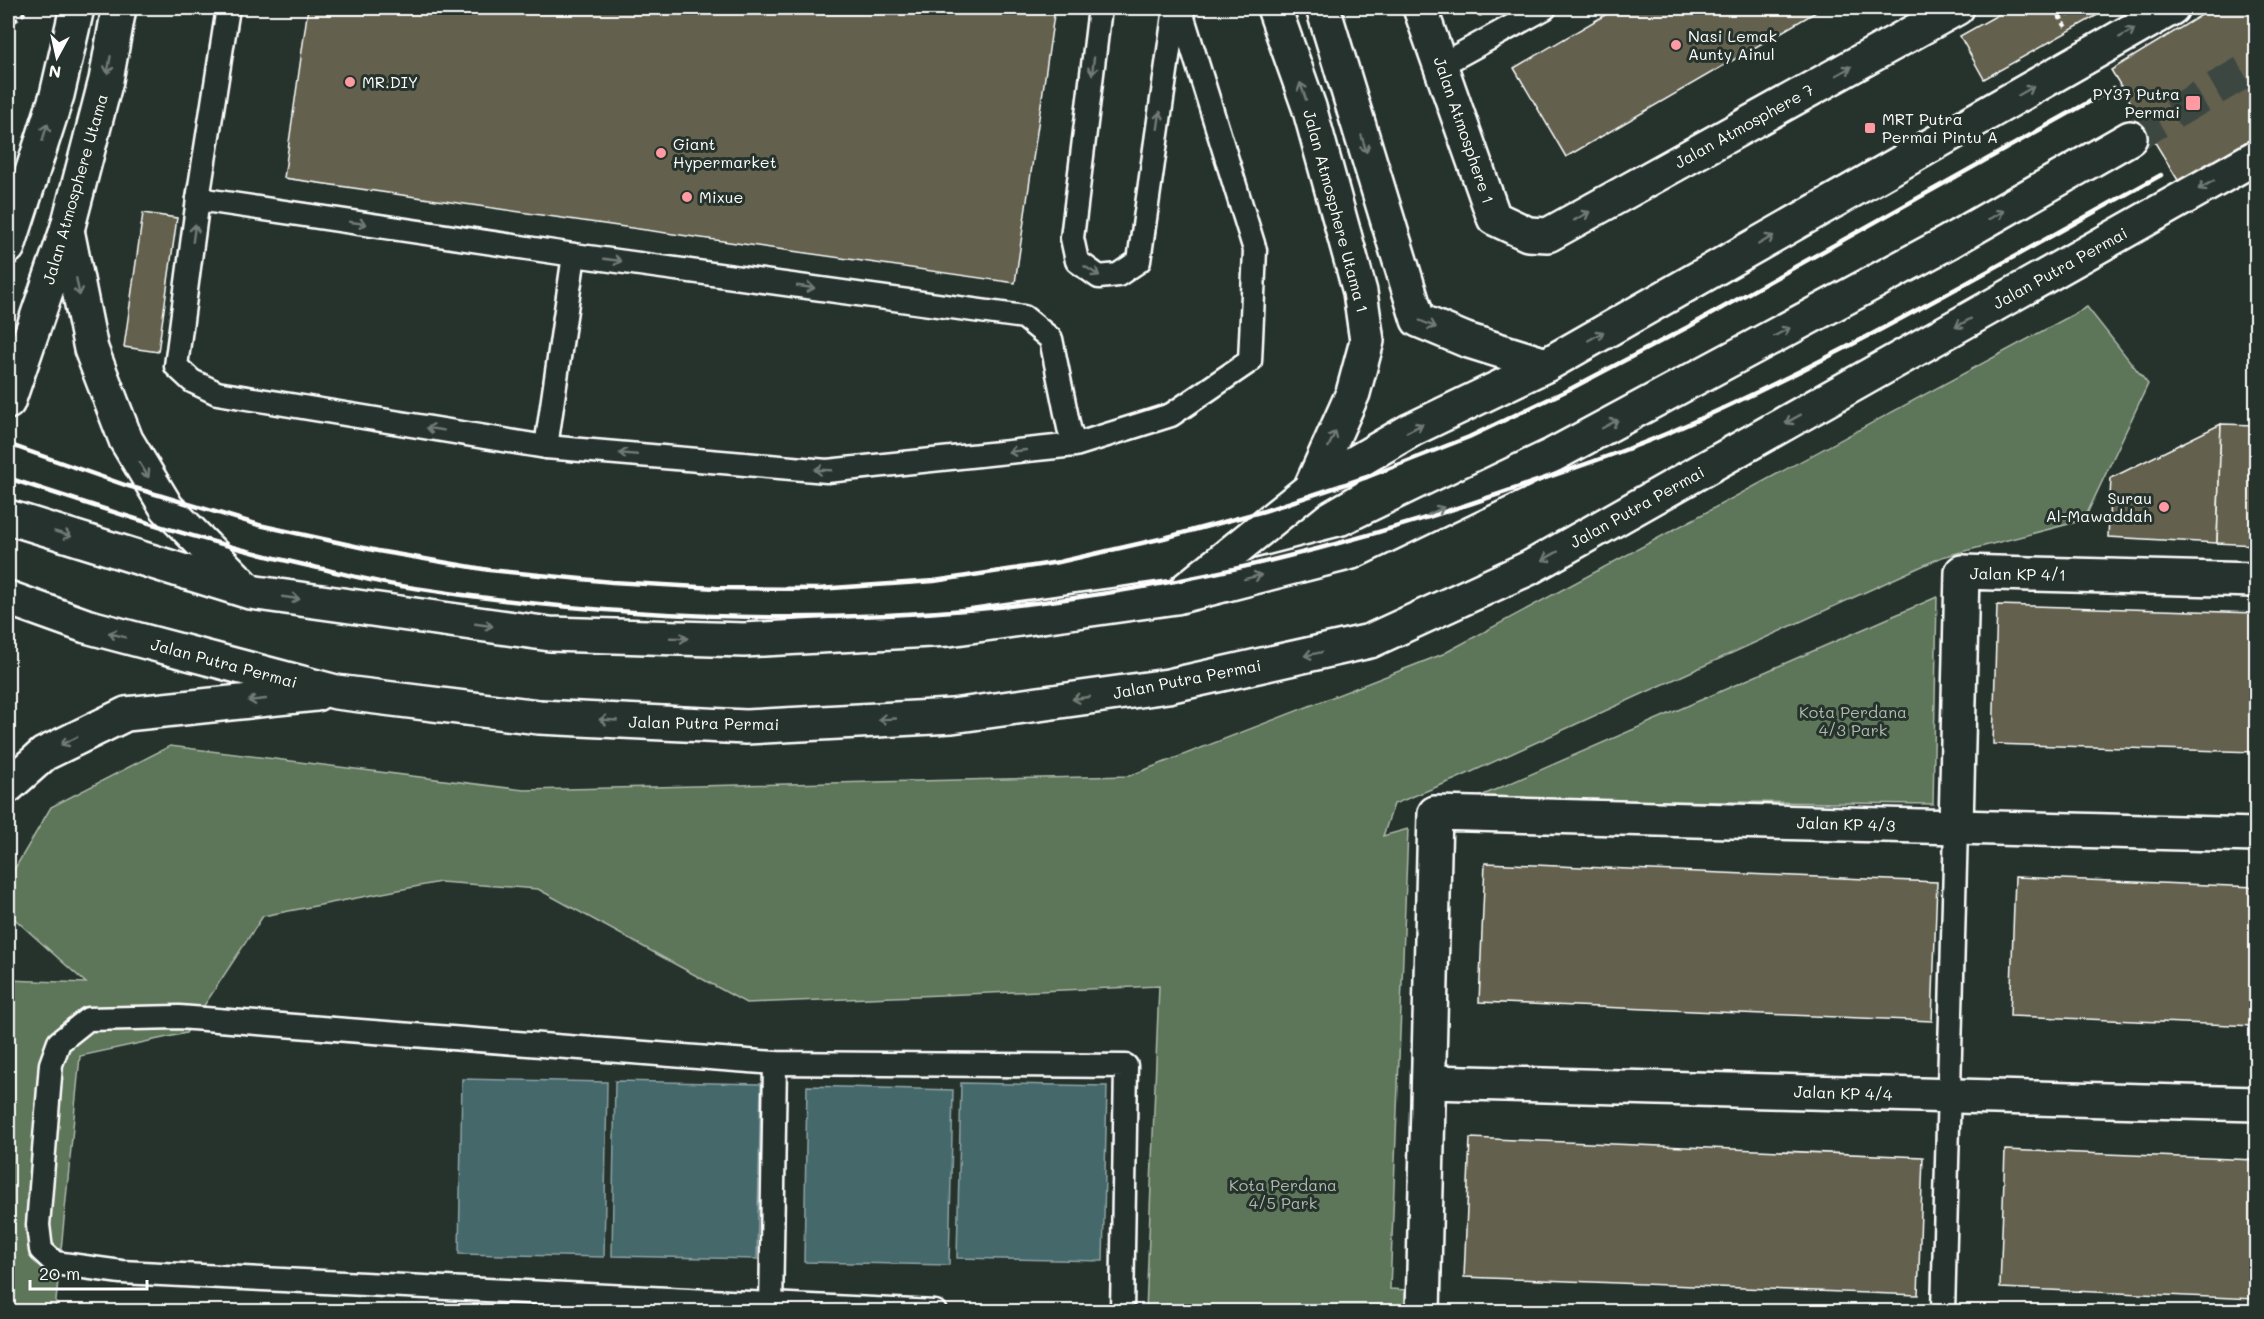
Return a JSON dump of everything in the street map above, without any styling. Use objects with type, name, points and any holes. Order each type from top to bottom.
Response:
[{"type":"street","points":[[8,248],[57,95],[77,8]]},
{"type":"street","name":"Jalan Atmosphere Utama","points":[[8,402],[67,230],[106,80],[119,8]]},
{"type":"street","name":"Jalan Atmosphere Utama 1","points":[[1176,597],[1310,489],[1353,393],[1367,341],[1360,292],[1309,107],[1274,8]]},
{"type":"street","points":[[1323,8],[1418,320],[1466,340],[1545,365]]},
{"type":"street","name":"Jalan Atmosphere 1","points":[[1420,8],[1494,218],[1528,234]]},
{"type":"street","name":"Jalan Atmosphere 7","points":[[1528,234],[1548,235],[1957,8]]},
{"type":"street","points":[[1310,489],[1411,430],[1545,365],[2172,8]]},
{"type":"street","points":[[8,517],[250,592],[550,634],[744,640],[950,629],[1176,597],[1352,552],[1553,455],[1945,244],[2130,138]]},
{"type":"street","name":"Jalan Putra Permai","points":[[8,598],[86,626],[336,692],[539,717],[746,727],[952,716],[1168,686],[1370,641],[1529,568],[2256,157]]},
{"type":"street","points":[[8,204],[30,180]]},
{"type":"street","points":[[67,230],[91,349],[126,440],[167,508],[250,592]]},
{"type":"street","name":"Jalan KP 4/1","points":[[1956,827],[1962,572],[2256,580]]},
{"type":"street","points":[[8,786],[44,754],[126,714],[336,692]]},
{"type":"street","name":"Jalan KP 4/3","points":[[1429,1082],[1435,813],[2256,835]]},
{"type":"street","points":[[1423,1311],[1429,1082]]},
{"type":"street","name":"Jalan KP 4/4","points":[[1429,1082],[2256,1104]]},
{"type":"lane","points":[[228,8],[198,199],[176,366],[192,381],[217,393],[546,447],[827,471],[1072,437],[1171,415],[1250,361],[1255,250],[1180,8]]},
{"type":"lane","points":[[1100,8],[1072,238],[1077,261],[1099,277],[1118,275],[1139,261],[1175,8]]},
{"type":"lane","points":[[1441,65],[1545,8]]},
{"type":"lane","points":[[198,199],[574,255],[1024,317],[1051,339],[1072,437]]},
{"type":"lane","points":[[546,447],[574,255]]},
{"type":"lane","points":[[1944,1311],[1956,827]]},
{"type":"lane","points":[[935,1311],[771,1307],[121,1272],[54,1263],[41,1250],[38,1224],[51,1064],[59,1042],[88,1019],[179,1017],[775,1063],[1126,1066],[1122,1311]]},
{"type":"lane","points":[[771,1307],[775,1063]]},
{"type":"path","points":[[8,27],[30,8]]},
{"type":"path","points":[[2059,19],[2083,8]]},
{"type":"path","points":[[2251,8],[2256,17]]},
{"type":"green space","name":"Kota Perdana 4/5 Park","points":[[2087,307],[2148,384],[2084,520],[1942,557],[1456,779],[1394,804],[1383,836],[1408,829],[1390,1289],[1407,1290],[1407,1311],[1146,1311],[1159,986],[746,1003],[538,889],[440,882],[263,916],[186,1033],[80,1056],[55,1311],[8,1311],[8,980],[86,983],[8,913],[8,880],[51,807],[170,746],[524,790],[1129,776],[1443,654]]},
{"type":"green space","name":"Kota Perdana 4/3 Park","points":[[1937,597],[1933,804],[1474,799]]},
{"type":"water","points":[[462,1079],[607,1082],[604,1257],[459,1254]]},
{"type":"water","points":[[615,1081],[761,1084],[757,1259],[612,1256]]},
{"type":"water","points":[[961,1083],[1107,1086],[1103,1261],[957,1258]]},
{"type":"water","points":[[807,1086],[953,1090],[949,1265],[804,1262]]},
{"type":"building","name":"Giant Hypermarket","points":[[308,8],[1055,8],[1015,283],[284,178]]},
{"type":"building","points":[[1477,8],[1495,8],[1480,16]]},
{"type":"building","points":[[1617,8],[1823,8],[1566,157],[1514,68]]},
{"type":"building","points":[[2010,8],[2110,8],[1984,79],[1960,36]]},
{"type":"building","name":"PY37 Putra Permai","points":[[2213,8],[2256,8],[2256,136],[2179,182],[2111,70]]},
{"type":"building","points":[[143,213],[177,218],[158,352],[124,347]]},
{"type":"building","name":"Surau Al-Mawaddah","points":[[2221,424],[2217,543],[2108,537],[2111,478]]},
{"type":"building","points":[[2221,424],[2256,425],[2256,545],[2217,543]]},
{"type":"building","points":[[1997,605],[2256,613],[2256,752],[1993,744]]},
{"type":"building","points":[[1485,863],[1937,882],[1932,1021],[1479,1002]]},
{"type":"building","points":[[2015,877],[2256,887],[2256,1026],[2010,1016]]},
{"type":"building","points":[[1470,1138],[1923,1157],[1918,1295],[1464,1277]]},
{"type":"building","points":[[2005,1150],[2256,1160],[2256,1299],[2000,1288]]},
{"type":"tunnel","points":[[2130,138],[2256,65]]},
{"type":"railway","points":[[8,444],[125,485],[259,525],[378,551],[489,570],[612,582],[716,588],[818,589],[934,581],[1059,562],[1164,538],[1264,511],[1367,477],[1469,437],[1572,388],[1688,327],[2114,88]]},
{"type":"railway","points":[[8,478],[125,516],[283,560],[401,586],[545,605],[689,615],[833,617],[978,609],[1045,602],[1180,580],[1313,550],[1444,512],[1629,449],[1731,404],[1856,343],[2161,175]]},
{"type":"place","name":"Nasi Lemak Aunty Ainul","points":[[1676,45]]},
{"type":"place","name":"MR.DIY","points":[[350,82]]},
{"type":"place","name":"PY37 Putra Permai","points":[[2193,103]]},
{"type":"place","name":"MRT Putra Permai Pintu A","points":[[1870,128]]},
{"type":"place","name":"Giant Hypermarket","points":[[661,153]]},
{"type":"place","name":"Mixue","points":[[687,197]]},
{"type":"place","name":"Surau Al-Mawaddah","points":[[2164,507]]}]
